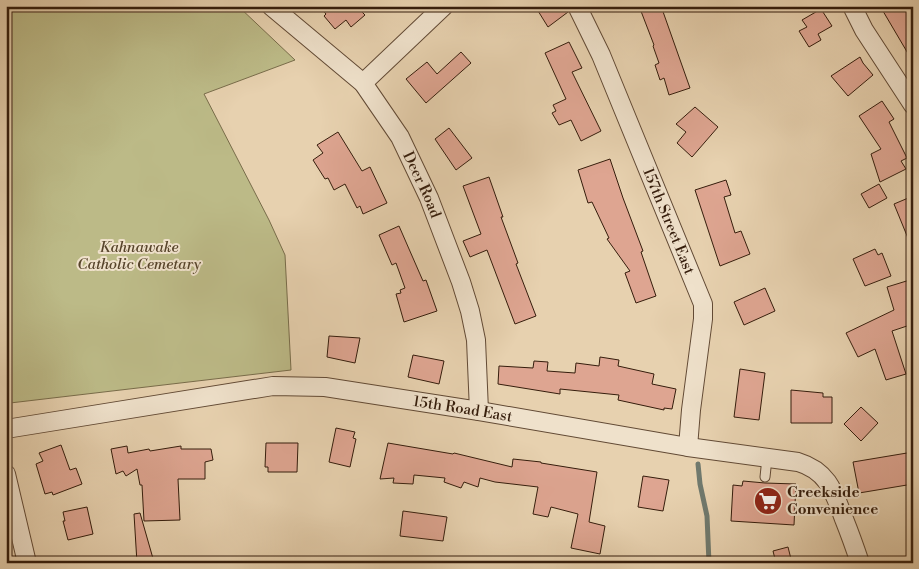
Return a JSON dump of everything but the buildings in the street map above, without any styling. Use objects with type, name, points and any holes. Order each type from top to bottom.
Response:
[{"type":"street","name":"Deer Road","points":[[271,6],[363,83],[400,137],[429,198],[470,311],[476,340],[480,411]]},
{"type":"street","points":[[363,83],[444,6]]},
{"type":"street","name":"157th Street East","points":[[576,6],[604,64],[703,304],[703,319],[688,447]]},
{"type":"street","points":[[852,6],[864,30],[913,105]]},
{"type":"street","name":"15th Road East","points":[[6,429],[273,386],[325,387],[480,411],[688,447],[807,465],[824,477],[836,494],[860,563]]},
{"type":"street","points":[[6,474],[27,563]]},
{"type":"lane","points":[[765,478],[767,458]]},
{"type":"green space","name":"Kahnawake Catholic Cemetary","points":[[6,6],[238,6],[295,60],[204,94],[285,255],[291,370],[10,403],[6,369]]},
{"type":"waterway","points":[[698,464],[707,516],[709,563]]},
{"type":"place","name":"Creekside Convenience","points":[[768,501]]}]
